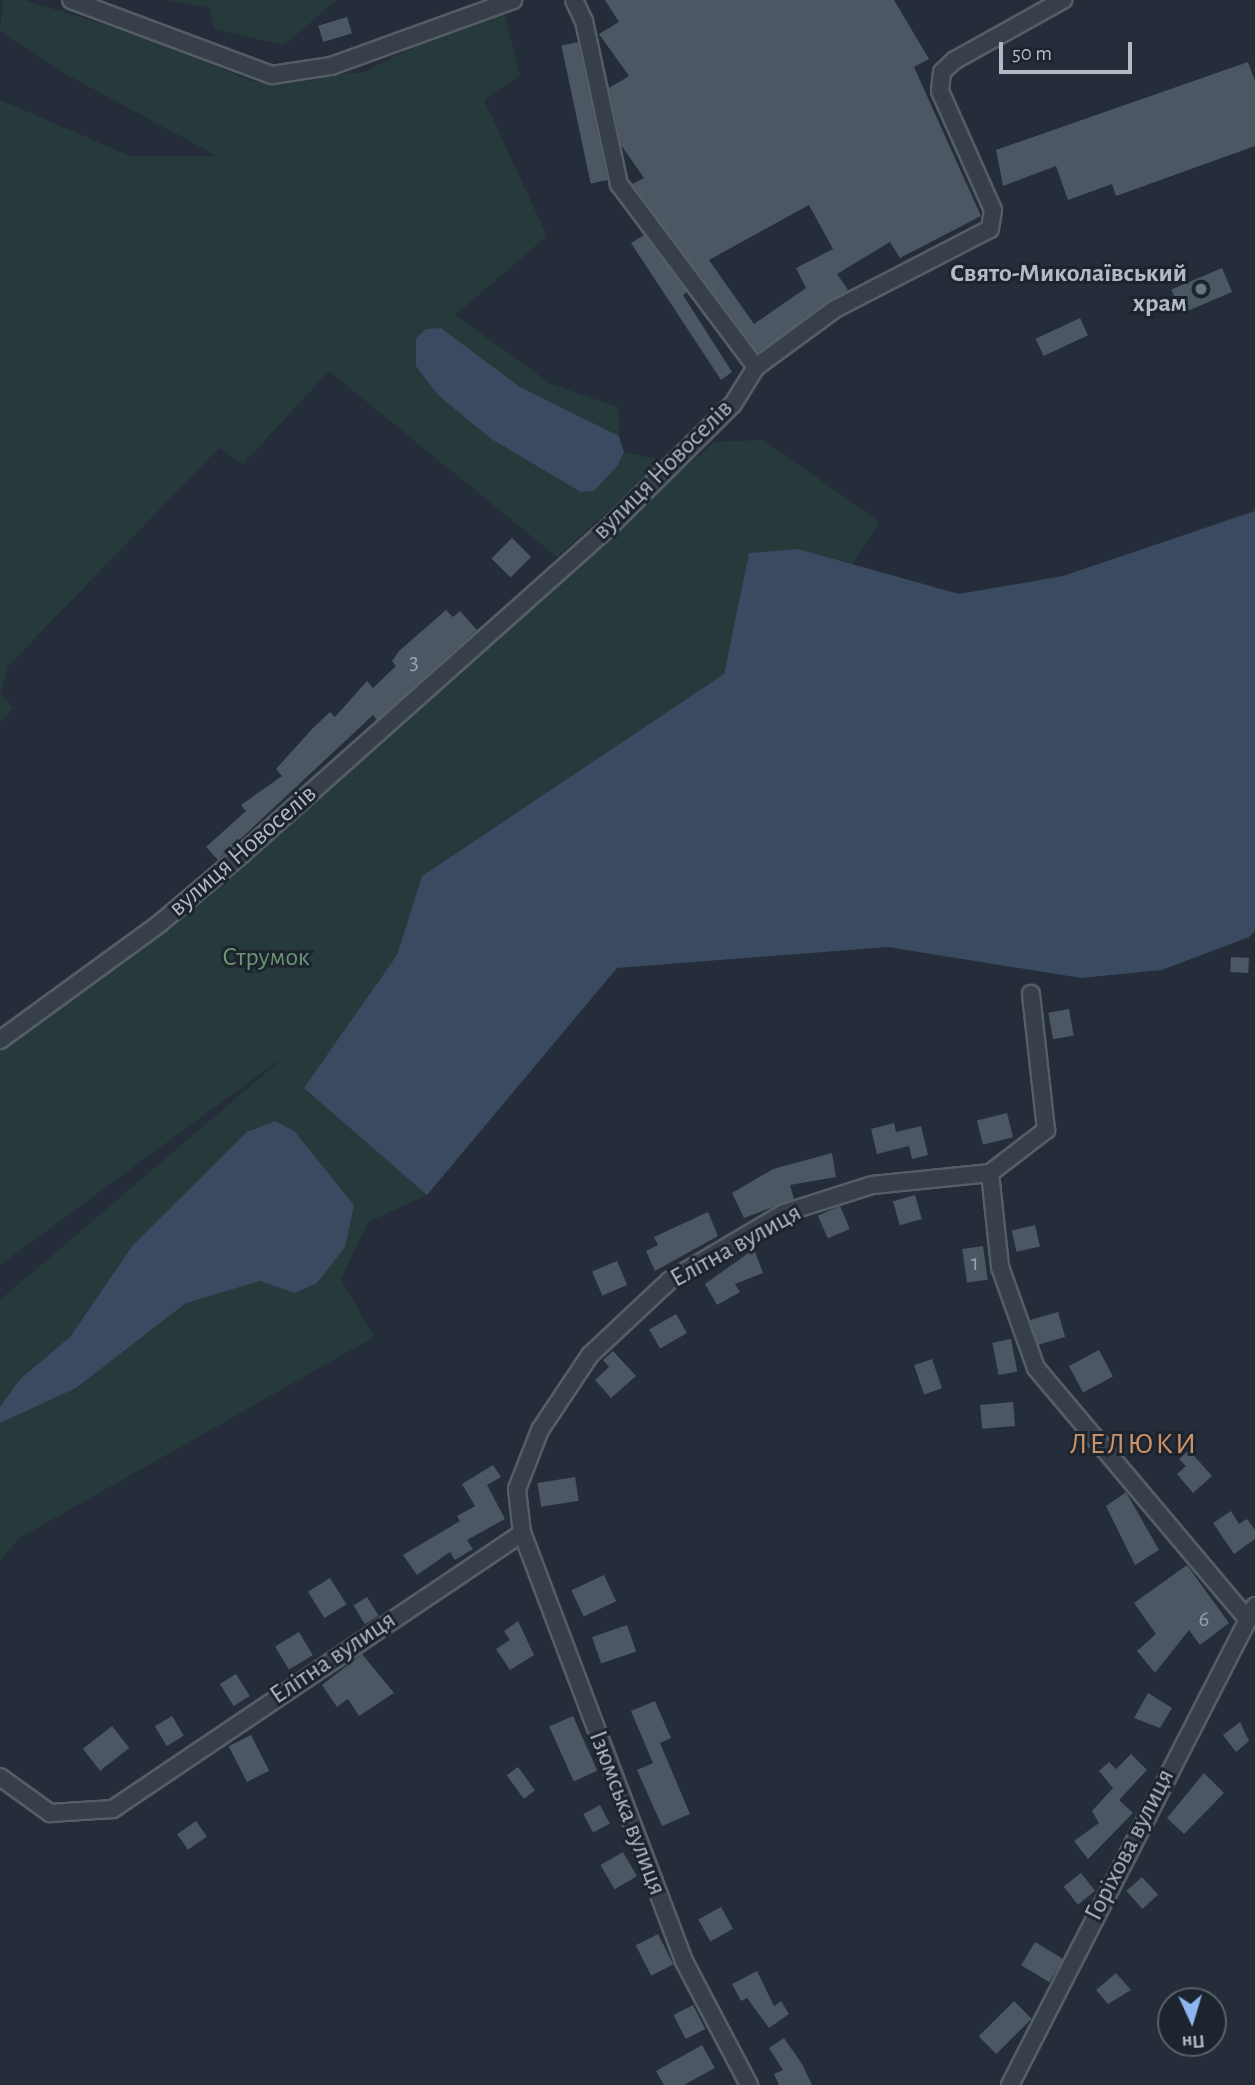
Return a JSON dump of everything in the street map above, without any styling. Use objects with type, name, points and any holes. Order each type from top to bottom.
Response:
[{"type":"street","points":[[71,0],[272,75],[331,66],[513,0]]},
{"type":"street","points":[[574,0],[584,21],[619,184],[756,368]]},
{"type":"street","name":"вулиця Новоселів","points":[[0,1040],[159,924],[608,528],[733,404],[756,368],[835,309],[990,229],[993,210],[940,91],[942,72],[955,60],[1063,0]]},
{"type":"street","points":[[1031,993],[1046,1130],[990,1173],[1000,1267],[1035,1368],[1251,1613]]},
{"type":"street","name":"Елітна вулиця","points":[[0,1777],[50,1813],[113,1809],[522,1533],[517,1489],[540,1430],[590,1355],[668,1281],[784,1213],[872,1185],[990,1173]]},
{"type":"street","name":"Ізюмська вулиця","points":[[522,1533],[684,1961],[749,2085]]},
{"type":"street","name":"Горіхова вулиця","points":[[1010,2085],[1251,1613]]},
{"type":"green space","points":[[3,0],[24,0],[155,40],[254,82],[364,72],[502,3],[520,75],[484,100],[547,236],[455,315],[551,384],[618,407],[619,436],[520,387],[441,328],[618,465],[624,452],[663,461],[557,557],[329,371],[243,464],[219,448],[8,666],[1,694],[13,708],[0,723],[0,100],[130,156],[217,156],[64,73],[0,31]]},
{"type":"green space","points":[[166,0],[337,0],[284,45],[214,29],[209,7]]},
{"type":"green space","name":"Струмок","points":[[763,440],[880,522],[852,564],[798,549],[749,553],[724,674],[422,876],[397,955],[305,1088],[427,1195],[368,1222],[341,1279],[374,1337],[18,1539],[0,1561],[0,1423],[76,1388],[186,1303],[260,1281],[296,1293],[317,1283],[133,1245],[70,1337],[20,1379],[0,1407],[0,1300],[291,1051],[0,1265],[0,1051],[164,934],[714,442]]},
{"type":"water","points":[[441,328],[520,387],[619,436],[624,452],[618,465],[594,491],[581,492],[490,438],[438,395],[416,366],[416,338],[426,329]]},
{"type":"water","points":[[1255,511],[1255,931],[1249,937],[1162,970],[1081,978],[888,947],[617,968],[427,1195],[304,1088],[397,955],[422,876],[724,674],[749,553],[798,549],[959,594],[1063,576]]},
{"type":"water","points":[[275,1121],[294,1131],[354,1205],[345,1247],[317,1283],[295,1293],[260,1281],[186,1303],[76,1388],[0,1423],[0,1407],[20,1379],[70,1337],[133,1245],[247,1132]]},
{"type":"building","points":[[605,0],[894,0],[929,59],[914,67],[981,216],[900,258],[890,242],[837,274],[848,290],[758,352],[632,184],[644,178],[621,145],[609,88],[629,76],[599,34],[619,22]],"holes":[[[809,205],[833,249],[796,268],[806,288],[754,324],[709,260]]]},
{"type":"building","points":[[347,17],[352,33],[323,42],[318,26]]},
{"type":"building","points":[[578,42],[607,180],[591,183],[561,46]]},
{"type":"building","points":[[1248,62],[1255,81],[1255,146],[1116,196],[1112,184],[1068,200],[1056,166],[1003,186],[996,150]]},
{"type":"building","points":[[644,235],[687,292],[683,295],[732,372],[721,380],[631,243]]},
{"type":"building","name":"Свято-Миколаївський храм","points":[[1222,268],[1232,292],[1182,313],[1171,289]]},
{"type":"building","points":[[1080,318],[1088,335],[1044,356],[1036,339]]},
{"type":"building","points":[[512,538],[531,557],[511,578],[491,559]]},
{"type":"building","points":[[446,610],[453,617],[460,611],[477,630],[377,720],[373,715],[218,860],[206,847],[246,811],[241,805],[282,776],[276,769],[313,728],[330,712],[335,717],[367,681],[373,688],[396,666],[392,661],[399,651]]},
{"type":"building","points":[[1231,957],[1249,958],[1248,973],[1230,972]]},
{"type":"building","points":[[1069,1009],[1074,1036],[1053,1039],[1048,1013]]},
{"type":"building","points":[[1007,1113],[1013,1137],[983,1145],[977,1120]]},
{"type":"building","points":[[894,1123],[896,1132],[921,1126],[928,1155],[912,1159],[909,1146],[877,1154],[871,1129]]},
{"type":"building","points":[[832,1153],[836,1177],[790,1185],[794,1199],[744,1218],[732,1193],[773,1169]]},
{"type":"building","points":[[915,1195],[922,1219],[900,1225],[893,1201]]},
{"type":"building","points":[[840,1206],[850,1229],[828,1238],[818,1215]]},
{"type":"building","points":[[708,1212],[718,1236],[655,1271],[646,1251],[658,1245],[654,1237]]},
{"type":"building","points":[[1035,1225],[1040,1246],[1017,1252],[1012,1230]]},
{"type":"building","points":[[983,1246],[988,1280],[967,1283],[962,1249]]},
{"type":"building","points":[[754,1249],[763,1273],[735,1284],[740,1292],[717,1305],[705,1284]]},
{"type":"building","points":[[617,1261],[627,1285],[602,1295],[592,1272]]},
{"type":"building","points":[[1058,1312],[1065,1337],[1037,1345],[1030,1320]]},
{"type":"building","points":[[676,1314],[687,1333],[660,1349],[649,1330]]},
{"type":"building","points":[[1011,1339],[1017,1371],[999,1375],[992,1343]]},
{"type":"building","points":[[1099,1350],[1113,1376],[1083,1392],[1069,1366]]},
{"type":"building","points":[[613,1351],[636,1376],[611,1398],[595,1380],[609,1367],[603,1360]]},
{"type":"building","points":[[932,1359],[942,1388],[924,1394],[914,1365]]},
{"type":"building","points":[[1013,1402],[1015,1426],[982,1429],[980,1405]]},
{"type":"building","points":[[1189,1450],[1212,1476],[1193,1493],[1177,1474],[1186,1466],[1179,1459]]},
{"type":"building","points":[[493,1465],[501,1477],[487,1485],[505,1519],[467,1540],[473,1549],[455,1560],[450,1552],[417,1575],[403,1555],[460,1521],[457,1516],[475,1506],[462,1484]]},
{"type":"building","points":[[575,1477],[579,1501],[541,1507],[537,1483]]},
{"type":"building","points":[[1126,1492],[1159,1550],[1135,1565],[1106,1506]]},
{"type":"building","points":[[1231,1511],[1239,1524],[1247,1519],[1255,1530],[1255,1539],[1234,1554],[1213,1523]]},
{"type":"building","points":[[1187,1565],[1229,1623],[1200,1645],[1189,1630],[1155,1673],[1137,1651],[1156,1634],[1134,1603]]},
{"type":"building","points":[[604,1575],[616,1601],[584,1616],[571,1590]]},
{"type":"building","points":[[330,1578],[346,1604],[324,1618],[308,1592]]},
{"type":"building","points":[[367,1597],[379,1616],[365,1624],[353,1605]]},
{"type":"building","points":[[518,1621],[534,1655],[510,1670],[496,1649],[510,1640],[504,1631]]},
{"type":"building","points":[[627,1625],[636,1651],[601,1664],[592,1637]]},
{"type":"building","points":[[299,1632],[313,1655],[289,1670],[275,1646]]},
{"type":"building","points":[[362,1654],[394,1693],[359,1716],[348,1699],[337,1707],[322,1685]]},
{"type":"building","points":[[236,1674],[250,1696],[234,1706],[220,1684]]},
{"type":"building","points":[[1148,1693],[1172,1708],[1160,1728],[1134,1718]]},
{"type":"building","points":[[655,1701],[671,1738],[660,1743],[690,1814],[662,1826],[637,1770],[653,1763],[631,1711]]},
{"type":"building","points":[[172,1716],[184,1736],[167,1746],[155,1726]]},
{"type":"building","points":[[573,1716],[597,1771],[574,1781],[549,1727]]},
{"type":"building","points":[[1240,1722],[1249,1741],[1236,1752],[1223,1735]]},
{"type":"building","points":[[112,1726],[129,1748],[100,1771],[83,1749]]},
{"type":"building","points":[[251,1735],[269,1771],[247,1782],[229,1746]]},
{"type":"building","points":[[1131,1754],[1147,1770],[1119,1800],[1133,1813],[1088,1859],[1074,1841],[1099,1823],[1092,1811],[1113,1788],[1099,1771],[1109,1762],[1116,1769]]},
{"type":"building","points":[[518,1767],[535,1790],[524,1799],[507,1775]]},
{"type":"building","points":[[1204,1773],[1224,1793],[1184,1834],[1167,1818]]},
{"type":"building","points":[[600,1805],[610,1824],[593,1832],[583,1814]]},
{"type":"building","points":[[196,1821],[207,1837],[188,1850],[177,1834]]},
{"type":"building","points":[[623,1852],[637,1876],[614,1889],[600,1865]]},
{"type":"building","points":[[1081,1873],[1095,1891],[1078,1905],[1064,1887]]},
{"type":"building","points":[[1142,1877],[1158,1895],[1142,1909],[1126,1891]]},
{"type":"building","points":[[721,1907],[733,1929],[710,1941],[698,1920]]},
{"type":"building","points":[[658,1934],[673,1964],[651,1976],[636,1945]]},
{"type":"building","points":[[1035,1942],[1063,1959],[1049,1982],[1021,1965]]},
{"type":"building","points":[[757,1971],[774,2006],[781,2001],[789,2014],[769,2028],[747,1998],[741,2001],[732,1984]]},
{"type":"building","points":[[1116,1973],[1131,1990],[1108,2004],[1096,1990]]},
{"type":"building","points":[[1014,2001],[1032,2019],[996,2054],[979,2036]]},
{"type":"building","points":[[693,2005],[705,2029],[686,2039],[673,2015]]},
{"type":"building","points":[[784,2038],[802,2064],[812,2085],[779,2085],[774,2074],[783,2070],[769,2048]]},
{"type":"building","points":[[702,2045],[715,2068],[684,2085],[664,2085],[656,2071]]},
{"type":"place","name":"Свято-Миколаївський храм","points":[[1201,289]]},
{"type":"district","name":"ЛЕЛЮКИ","points":[[1134,1444]]}]
